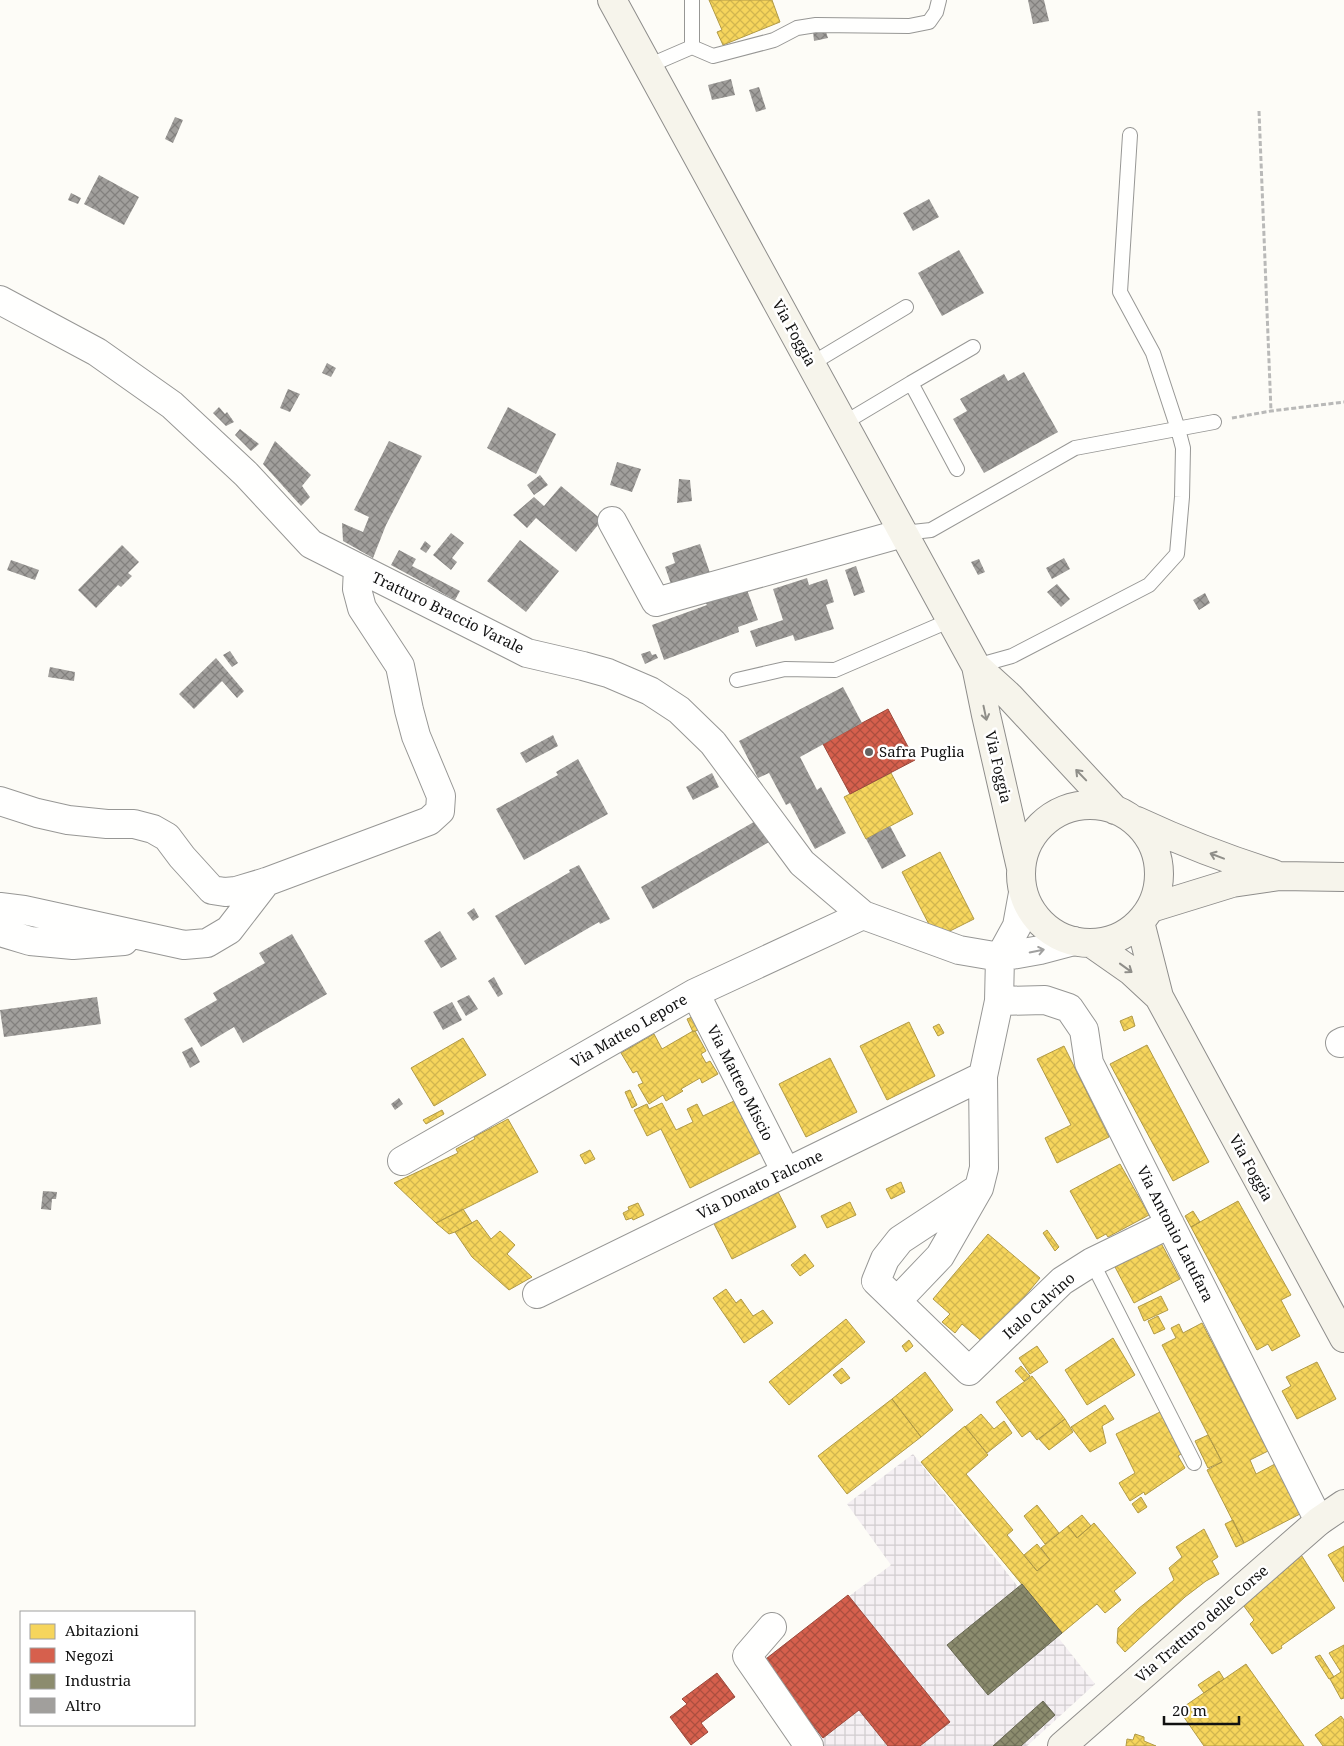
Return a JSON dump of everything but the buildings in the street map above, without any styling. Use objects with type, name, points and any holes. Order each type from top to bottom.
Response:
[{"type":"main road","name":"Via Foggia","points":[[612,0],[976,666],[1030,910],[1042,924],[1056,935],[1082,942],[1131,971],[1158,997],[1344,1338]]},
{"type":"main road","name":"Via Foggia","points":[[976,666],[1009,696],[1122,813],[1144,830],[1154,848],[1159,868],[1158,889],[1146,915],[1158,997]]},
{"type":"main road","points":[[1022,880],[1026,847],[1037,829],[1054,816],[1073,807],[1094,805],[1122,813],[1180,841],[1224,858],[1280,876]]},
{"type":"main road","points":[[1082,942],[1109,941],[1126,933],[1146,915],[1232,883],[1280,876],[1344,876]]},
{"type":"main road","name":"Via Tratturo delle Corse","points":[[1062,1746],[1319,1521],[1344,1504]]},
{"type":"street","name":"Tratturo Braccio Varale","points":[[0,300],[97,352],[172,406],[246,474],[311,544],[527,653],[608,673],[650,691],[679,710],[713,743],[802,863],[863,915],[959,950],[1000,957],[1082,942]]},
{"type":"street","points":[[612,520],[656,602],[903,532]]},
{"type":"street","points":[[0,801],[37,813],[68,820],[107,824],[134,824],[152,829],[167,837],[212,890],[225,892],[236,892],[266,882],[429,821],[440,811],[441,796],[416,736],[400,666],[362,608],[357,589],[358,568]]},
{"type":"street","points":[[979,1188],[900,1240],[885,1258],[876,1281],[897,1301],[940,1256],[979,1188],[984,1168],[983,1076],[1000,1001],[1000,957],[1017,926],[1022,880]]},
{"type":"street","points":[[0,907],[24,910],[184,945],[206,943],[229,930],[266,882]]},
{"type":"street","name":"Via Matteo Lepore","points":[[402,1161],[695,993],[863,915]]},
{"type":"street","points":[[0,932],[30,941],[73,945],[150,938]]},
{"type":"street","name":"Via Matteo Miscio","points":[[695,993],[786,1172]]},
{"type":"street","name":"Via Antonio Latufara","points":[[1000,1001],[1045,1000],[1069,1008],[1084,1030],[1088,1063],[1319,1521]]},
{"type":"street","name":"Via Donato Falcone","points":[[537,1294],[983,1076]]},
{"type":"street","name":"Italo Calvino","points":[[897,1301],[969,1371],[1062,1281],[1092,1262],[1170,1224]]},
{"type":"street","points":[[772,1627],[748,1656],[809,1746]]},
{"type":"lane","points":[[692,0],[692,46]]},
{"type":"lane","points":[[648,66],[692,46],[713,56],[774,40],[797,28],[816,25],[909,26],[928,22],[936,12],[938,0]]},
{"type":"lane","points":[[976,666],[1012,656],[1149,585],[1177,554],[1182,497],[1183,448],[1153,354],[1120,292],[1130,135]]},
{"type":"lane","points":[[811,364],[906,306]]},
{"type":"lane","points":[[844,423],[973,347]]},
{"type":"lane","points":[[911,383],[958,469]]},
{"type":"lane","points":[[903,532],[932,530],[1075,448],[1214,422]]},
{"type":"lane","points":[[737,680],[784,669],[835,670],[951,620]]},
{"type":"lane","points":[[1092,1262],[1194,1462]]},
{"type":"path","points":[[1259,111],[1271,411]]},
{"type":"path","points":[[1214,422],[1271,411],[1344,402]]},
{"type":"shaded area","points":[[913,1454],[1095,1684],[1027,1746],[823,1746],[759,1663],[891,1565],[847,1504]]},
{"type":"place","name":"Safra Puglia","points":[[869,752]]}]
